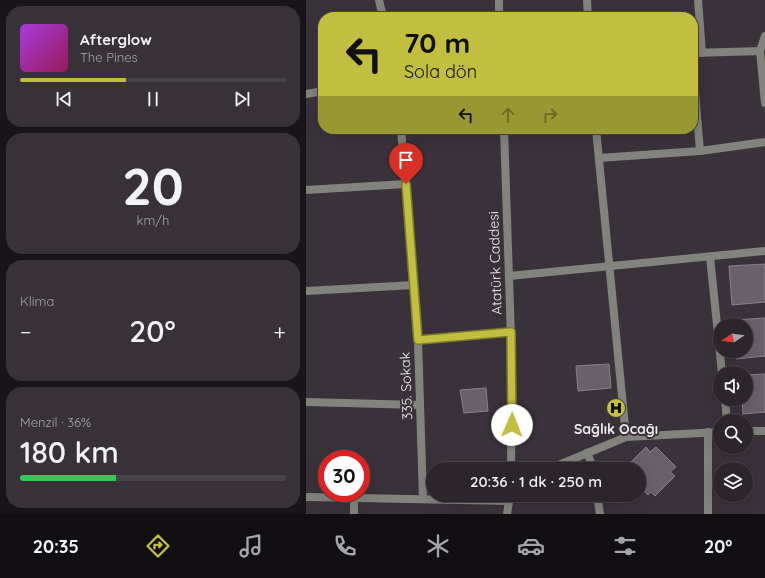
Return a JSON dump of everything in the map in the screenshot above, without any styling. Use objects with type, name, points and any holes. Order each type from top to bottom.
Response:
[{"type":"street","points":[[379,0],[382,12]]},
{"type":"street","points":[[499,0],[499,12]]},
{"type":"street","points":[[587,0],[588,12]]},
{"type":"street","points":[[698,0],[702,53]]},
{"type":"street","points":[[765,36],[760,51],[765,103]]},
{"type":"street","points":[[698,53],[760,51]]},
{"type":"street","points":[[306,94],[318,92]]},
{"type":"street","points":[[698,127],[700,151]]},
{"type":"street","name":"335. Sokak","points":[[401,134],[418,340],[423,499]]},
{"type":"street","name":"Atatürk Caddesi","points":[[504,134],[512,367],[511,462]]},
{"type":"street","points":[[597,134],[626,437]]},
{"type":"street","points":[[599,158],[700,151],[765,142]]},
{"type":"street","points":[[306,190],[406,184]]},
{"type":"street","points":[[509,276],[609,265],[765,251]]},
{"type":"street","points":[[710,257],[721,366]]},
{"type":"street","points":[[306,291],[414,285]]},
{"type":"street","points":[[418,340],[511,332]]},
{"type":"street","points":[[306,402],[420,405]]},
{"type":"street","points":[[753,431],[765,431]]},
{"type":"street","points":[[708,432],[708,514]]},
{"type":"street","points":[[566,462],[626,437],[713,432]]},
{"type":"street","points":[[587,453],[591,462]]},
{"type":"street","points":[[306,497],[318,497]]},
{"type":"street","points":[[370,498],[426,499]]},
{"type":"street","points":[[354,502],[354,514]]},
{"type":"street","points":[[506,514],[508,502]]},
{"type":"street","points":[[598,502],[600,514]]},
{"type":"building","points":[[765,264],[765,302],[732,305],[729,266]]},
{"type":"building","points":[[765,318],[765,356],[753,357],[753,319]]},
{"type":"building","points":[[609,364],[611,388],[578,391],[576,366]]},
{"type":"building","points":[[765,374],[765,412],[743,414],[742,406],[753,406],[753,375]]},
{"type":"building","points":[[486,388],[488,411],[464,413],[460,390]]},
{"type":"building","points":[[646,447],[650,452],[656,447],[676,467],[670,472],[675,476],[655,496],[651,492],[648,495],[646,493],[646,462],[631,462]]},
{"type":"place","name":"Sağlık Ocağı","points":[[616,408]]},
{"type":"route","points":[[406,184],[418,340],[511,332],[512,425]]}]
